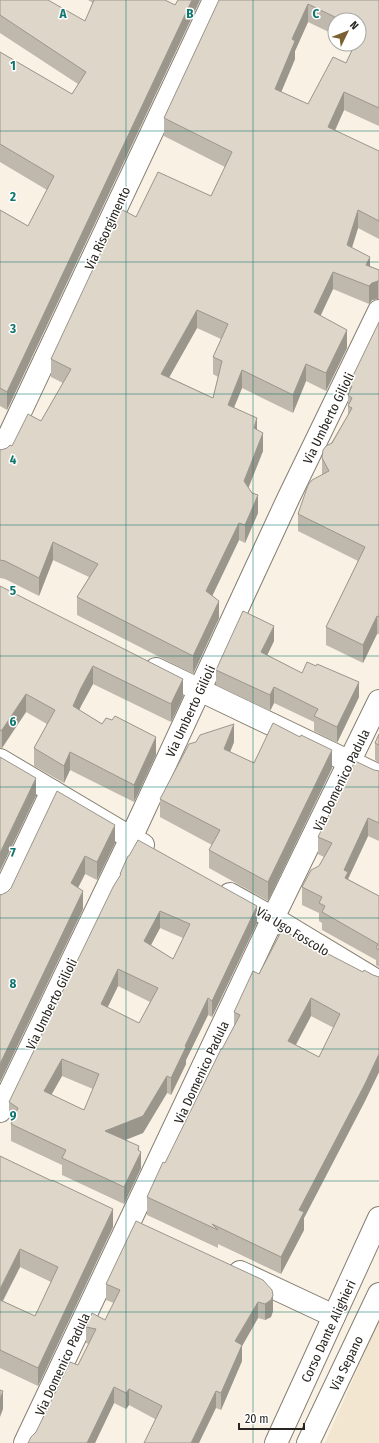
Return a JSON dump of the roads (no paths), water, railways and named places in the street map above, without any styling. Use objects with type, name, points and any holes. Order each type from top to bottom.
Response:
[{"type":"street","name":"Via Risorgimento","points":[[0,456],[214,0]]},
{"type":"street","name":"Via Umberto Gilioli","points":[[0,1111],[131,838],[292,492],[379,311]]},
{"type":"street","points":[[135,658],[199,691],[379,776]]},
{"type":"street","name":"Via Domenico Padula","points":[[25,1443],[138,1223],[273,918],[379,701]]},
{"type":"street","points":[[0,760],[157,853]]},
{"type":"street","points":[[0,900],[52,791]]},
{"type":"street","name":"Via Ugo Foscolo","points":[[211,883],[273,918],[379,982]]},
{"type":"street","points":[[110,1210],[138,1223]]},
{"type":"street","name":"Corso Dante Alighieri","points":[[276,1443],[379,1218]]},
{"type":"street","points":[[222,1263],[334,1316]]},
{"type":"street","name":"Via Sepano","points":[[308,1443],[379,1294]]},
{"type":"street","name":"Via Sepano","points":[[334,1316],[339,1329],[346,1334],[355,1334],[364,1326]]}]
